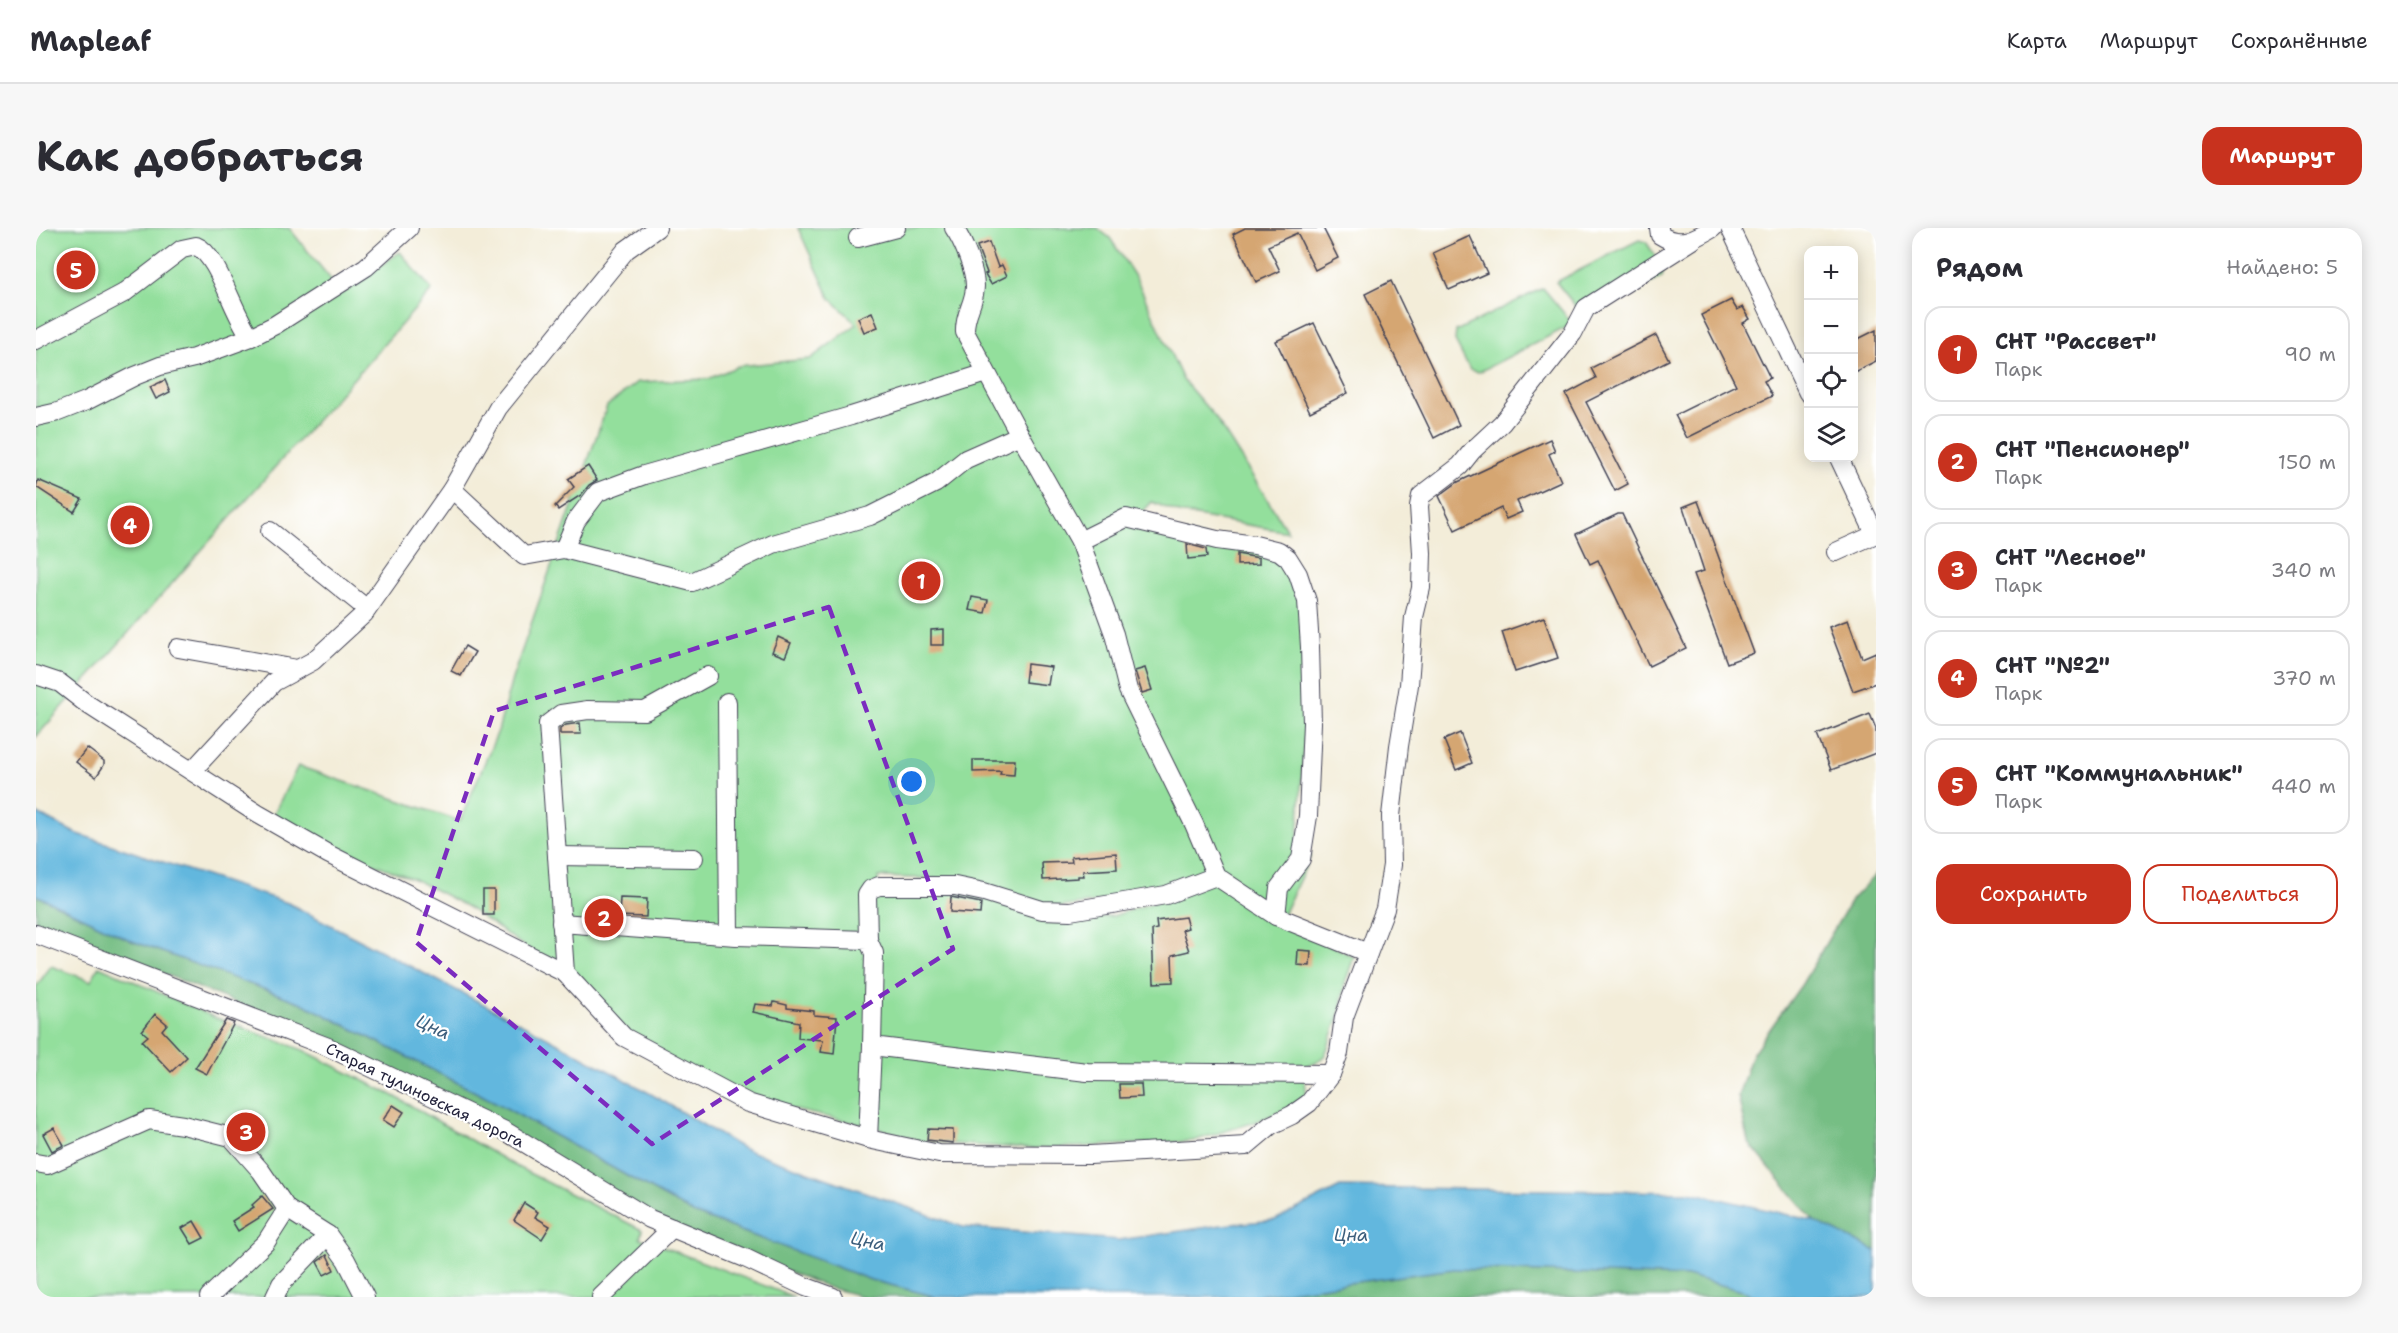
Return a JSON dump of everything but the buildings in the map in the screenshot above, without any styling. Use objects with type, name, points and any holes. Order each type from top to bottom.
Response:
[{"type":"street","points":[[36,417],[58,412],[86,401],[135,375],[194,358],[276,325],[366,267],[410,228]]},
{"type":"street","points":[[192,771],[274,682],[313,661],[368,609],[452,489],[498,408],[626,250],[657,228]]},
{"type":"street","points":[[858,238],[897,228]]},
{"type":"street","points":[[954,228],[961,238],[975,286],[964,319],[965,333],[1080,541],[1114,634],[1128,690],[1174,782],[1216,876],[1276,916],[1368,953]]},
{"type":"street","points":[[1659,228],[1660,235],[1668,240],[1678,243],[1693,240]]},
{"type":"street","points":[[36,675],[60,683],[87,704],[258,814],[328,854],[565,973],[624,1037],[748,1103],[868,1138],[939,1154],[1090,1155],[1246,1146],[1271,1125],[1292,1115],[1309,1103],[1331,1074],[1339,1053],[1344,1017],[1382,918],[1390,886],[1391,816],[1410,685],[1414,617],[1421,588],[1422,553],[1419,506],[1421,496],[1460,466],[1472,451],[1502,423],[1573,333],[1586,308],[1713,228]]},
{"type":"street","points":[[1730,228],[1804,383]]},
{"type":"street","points":[[36,340],[124,293],[182,249],[196,246],[208,254],[241,325],[251,337]]},
{"type":"street","points":[[564,549],[576,521],[598,492],[644,475],[851,416],[986,373]]},
{"type":"street","points":[[452,489],[524,556],[564,549],[692,582],[773,544],[870,516],[936,483],[966,459],[1020,435]]},
{"type":"street","points":[[1836,552],[1876,534],[1841,462]]},
{"type":"street","points":[[1080,541],[1126,518],[1217,540],[1279,551],[1288,558],[1298,574],[1307,601],[1310,646],[1312,723],[1308,816],[1301,859],[1279,888],[1276,916]]},
{"type":"street","points":[[270,531],[368,609]]},
{"type":"street","points":[[178,648],[297,669]]},
{"type":"street","points":[[565,973],[548,724],[561,714],[579,711],[645,711],[708,676]]},
{"type":"street","points":[[727,702],[729,935]]},
{"type":"street","points":[[557,856],[694,858]]},
{"type":"street","points":[[868,1138],[874,953],[868,940],[867,895],[872,889],[879,886],[955,886],[984,892],[1042,910],[1070,911],[1166,895],[1216,876]]},
{"type":"street","points":[[561,923],[729,935],[868,940]]},
{"type":"street","name":"Старая тулиновская дорога","points":[[36,934],[328,1047],[505,1131],[650,1219],[745,1258],[824,1296]]},
{"type":"street","points":[[872,1046],[1087,1072],[1331,1074]]},
{"type":"street","points":[[36,1163],[47,1165],[149,1120],[183,1125],[231,1137],[261,1171],[287,1209],[328,1234],[346,1260],[365,1297]]},
{"type":"street","points":[[209,1297],[266,1242],[287,1209]]},
{"type":"street","points":[[601,1297],[672,1228]]},
{"type":"street","points":[[274,1297],[281,1284],[328,1234]]},
{"type":"highlighted area","points":[[829,607],[953,949],[652,1144],[416,942],[494,711]]},
{"type":"green space","points":[[36,228],[289,228],[342,293],[400,252],[432,290],[36,737]]},
{"type":"green space","points":[[798,228],[1097,228],[1110,238],[1136,278],[1183,380],[1215,417],[1288,532],[1179,513],[1152,502],[1133,522],[1276,554],[1294,577],[1303,620],[1306,707],[1297,856],[1311,855],[1281,919],[1354,957],[1345,983],[1339,1017],[1325,1055],[1316,1063],[1304,1067],[1307,1101],[1255,1122],[1193,1141],[1035,1149],[924,1142],[874,1127],[735,1097],[643,1045],[560,971],[466,906],[414,879],[297,835],[272,817],[298,766],[460,821],[498,731],[512,679],[607,406],[638,382],[708,379],[738,366],[810,359],[857,324],[830,298]],"holes":[[[878,877],[951,879],[1053,908],[1191,890],[1113,916],[1042,919],[976,893],[878,891]]]},
{"type":"green space","points":[[1639,240],[1646,242],[1664,269],[1662,277],[1585,318],[1556,282]]},
{"type":"green space","points":[[1543,288],[1573,324],[1479,372],[1470,370],[1455,341],[1456,331]]},
{"type":"green space","points":[[1876,874],[1876,1251],[1814,1221],[1748,1142],[1738,1096],[1752,1054],[1802,984],[1852,899]]},
{"type":"green space","points":[[36,895],[132,941],[302,1003],[499,1104],[693,1213],[871,1280],[937,1297],[865,1297],[830,1288],[690,1234],[277,1019],[36,923]]},
{"type":"green space","points":[[51,966],[91,981],[99,966],[214,1017],[303,1050],[394,1096],[519,1168],[642,1230],[640,1238],[794,1297],[36,1297],[36,987]]},
{"type":"green space","points":[[1454,1269],[1693,1277],[1757,1297],[1244,1297]]},
{"type":"water","name":"Цна","points":[[36,813],[75,833],[288,903],[547,1037],[651,1094],[744,1149],[963,1227],[1119,1240],[1275,1220],[1340,1187],[1690,1192],[1814,1221],[1876,1251],[1876,1297],[1757,1297],[1693,1277],[1454,1269],[1244,1297],[937,1297],[871,1280],[693,1213],[499,1104],[302,1003],[132,941],[36,895]]},
{"type":"place","name":"СНТ \"Коммунальник\"","points":[[76,270]]},
{"type":"place","name":"СНТ \"№2\"","points":[[130,525]]},
{"type":"place","name":"СНТ \"Рассвет\"","points":[[921,581]]},
{"type":"place","name":"СНТ \"Пенсионер\"","points":[[604,918]]},
{"type":"place","name":"СНТ \"Лесное\"","points":[[246,1132]]}]
